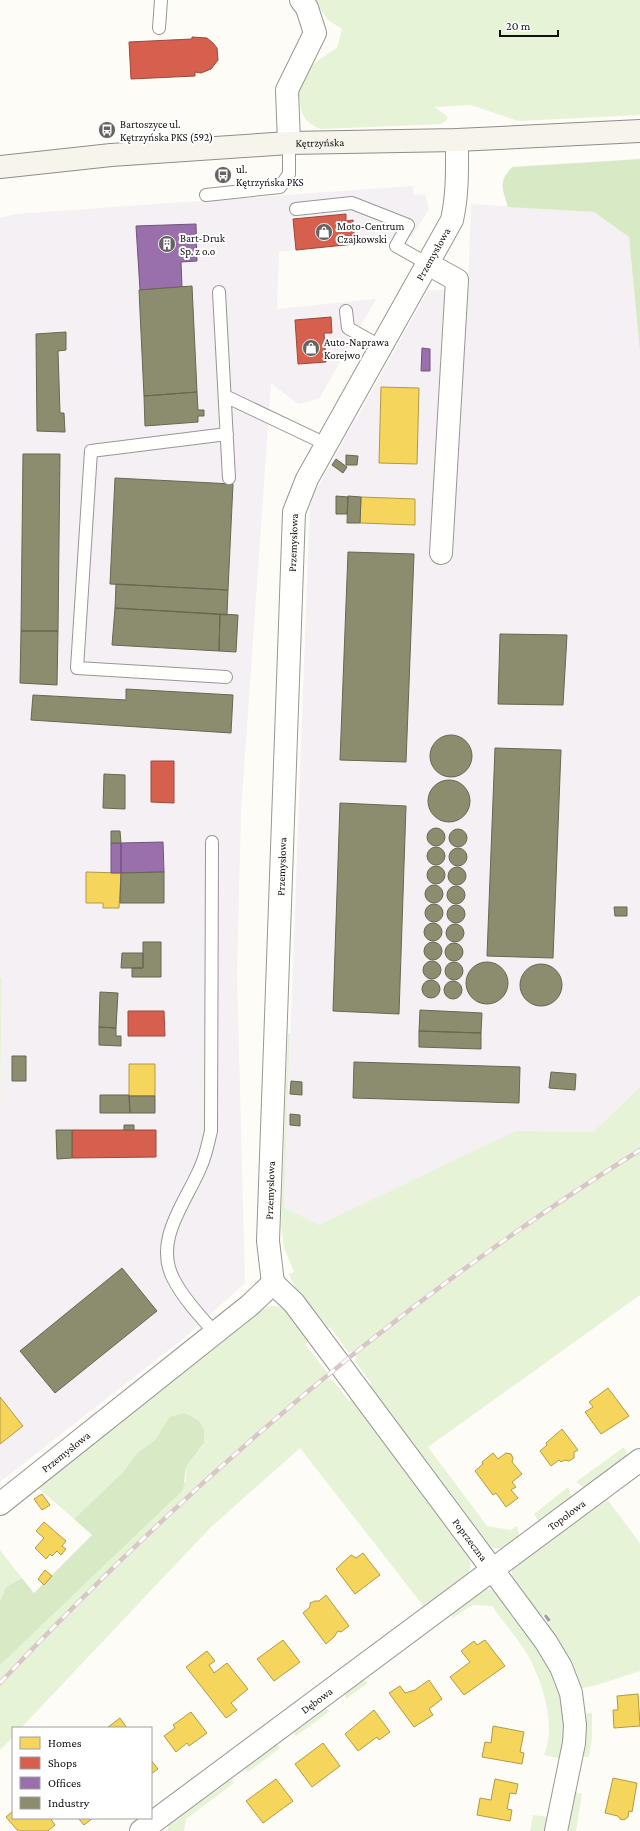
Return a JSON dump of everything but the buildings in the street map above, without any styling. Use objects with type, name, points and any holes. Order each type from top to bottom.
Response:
[{"type":"main road","name":"Kętrzyńska","points":[[0,167],[111,155],[289,143],[457,140],[640,131]]},
{"type":"street","points":[[289,143],[287,90],[315,33],[307,8],[300,0]]},
{"type":"street","name":"Przemysłowa","points":[[0,1504],[250,1305],[272,1283],[268,1241],[294,512],[307,479],[380,346],[452,220],[457,184],[457,140]]},
{"type":"street","points":[[428,264],[457,280],[441,553]]},
{"type":"street","name":"Poprzeczna","points":[[272,1283],[294,1303],[554,1654],[566,1678],[571,1693],[575,1725],[574,1743],[556,1831]]},
{"type":"street","name":"Topolowa","points":[[492,1569],[640,1460]]},
{"type":"street","name":"Dębowa","points":[[149,1829],[492,1569]]},
{"type":"lane","points":[[159,28],[161,0]]},
{"type":"lane","points":[[206,195],[280,187],[290,174],[289,143]]},
{"type":"lane","points":[[296,209],[352,203],[408,225],[396,246],[428,264]]},
{"type":"lane","points":[[219,292],[229,478]]},
{"type":"lane","points":[[346,311],[348,328],[380,346]]},
{"type":"lane","points":[[225,396],[326,444]]},
{"type":"lane","points":[[226,677],[77,668],[91,451],[227,434]]},
{"type":"lane","points":[[212,842],[211,1131],[201,1166],[176,1216],[166,1247],[168,1264],[173,1278],[184,1296],[214,1333]]},
{"type":"shaded area","points":[[413,186],[414,195],[425,194],[429,210],[411,237],[279,252],[277,309],[376,299],[319,399],[298,404],[271,383],[241,812],[237,974],[245,1283],[189,1334],[0,1482],[0,1113],[2,979],[0,978],[0,218],[15,214]]},
{"type":"shaded area","points":[[471,204],[594,212],[629,237],[640,352],[640,1087],[593,1132],[516,1132],[319,1225],[284,1209],[310,501],[428,291],[468,288]]},
{"type":"green space","points":[[314,0],[640,0],[640,115],[518,121],[471,105],[434,107],[447,116],[447,120],[441,124],[321,129],[306,120],[302,112],[299,94],[297,94],[303,78],[311,66],[337,48],[342,29],[328,20]]},
{"type":"green space","points":[[640,159],[640,352],[629,237],[594,212],[508,207],[502,186],[505,177],[512,167]]},
{"type":"green space","points":[[0,978],[2,978],[0,1113]]},
{"type":"green space","points":[[290,1033],[284,1208],[319,1225],[516,1131],[593,1132],[640,1087],[640,1295],[428,1447],[487,1526],[511,1530],[517,1526],[520,1538],[507,1546],[495,1548],[485,1544],[367,1388],[372,1384],[354,1360],[357,1358],[352,1351],[349,1353],[330,1327],[325,1330],[297,1292],[289,1274],[294,1272],[284,1248],[281,1224],[288,1034]]},
{"type":"green space","points":[[271,1306],[278,1307],[284,1309],[299,1323],[311,1340],[305,1344],[327,1372],[324,1374],[329,1380],[332,1379],[349,1401],[354,1398],[469,1555],[471,1565],[468,1575],[425,1608],[300,1448],[210,1528],[22,1727],[12,1727],[12,1738],[0,1750],[0,1665],[186,1481],[186,1467],[204,1444],[169,1417],[156,1439],[137,1453],[124,1471],[74,1519],[36,1486],[255,1313]]},
{"type":"green space","points":[[185,1413],[199,1421],[204,1430],[204,1443],[186,1467],[183,1490],[0,1665],[0,1601],[6,1587],[22,1578],[34,1593],[92,1535],[74,1519],[124,1471],[137,1453],[156,1439],[169,1417]]},
{"type":"green space","points":[[624,1447],[628,1460],[586,1489],[576,1482]]},
{"type":"green space","points":[[568,1487],[573,1499],[540,1523],[534,1514]]},
{"type":"green space","points":[[604,1495],[640,1543],[640,1671],[597,1685],[578,1689],[545,1626],[552,1620],[546,1613],[539,1619],[520,1594],[513,1579],[512,1572],[513,1565]]},
{"type":"green space","points":[[0,1550],[22,1578],[6,1587],[0,1601]]},
{"type":"green space","points":[[484,1588],[495,1591],[546,1658],[562,1699],[565,1726],[562,1759],[544,1755],[548,1744],[548,1717],[546,1703],[538,1676],[533,1664],[523,1648],[492,1606],[472,1605],[453,1618],[447,1610]]},
{"type":"green space","points":[[358,1676],[368,1683],[346,1699],[344,1692]]},
{"type":"green space","points":[[321,1705],[330,1711],[296,1736],[290,1728]]},
{"type":"green space","points":[[592,1713],[592,1738],[589,1757],[580,1756],[582,1714]]},
{"type":"green space","points":[[274,1740],[280,1748],[248,1772],[246,1769],[241,1772],[237,1767]]},
{"type":"green space","points":[[228,1775],[234,1783],[186,1819],[184,1831],[168,1831],[168,1824]]},
{"type":"green space","points":[[573,1792],[582,1794],[576,1831],[564,1831]]},
{"type":"green space","points":[[533,1815],[549,1817],[546,1831],[530,1831]]},
{"type":"railway","points":[[0,1683],[72,1608],[147,1535],[224,1464],[303,1396],[384,1330],[467,1267],[553,1207],[640,1150]]},
{"type":"place","name":"Bartoszyce ul. Kętrzyńska PKS (592)","points":[[107,130]]},
{"type":"place","name":"ul. Kętrzyńska PKS","points":[[223,175]]},
{"type":"place","name":"Moto-Centrum Czajkowski","points":[[324,232]]},
{"type":"place","name":"Bart-Druk Sp. z o.o","points":[[167,244]]},
{"type":"place","name":"Auto-Naprawa Korejwo","points":[[311,348]]}]
